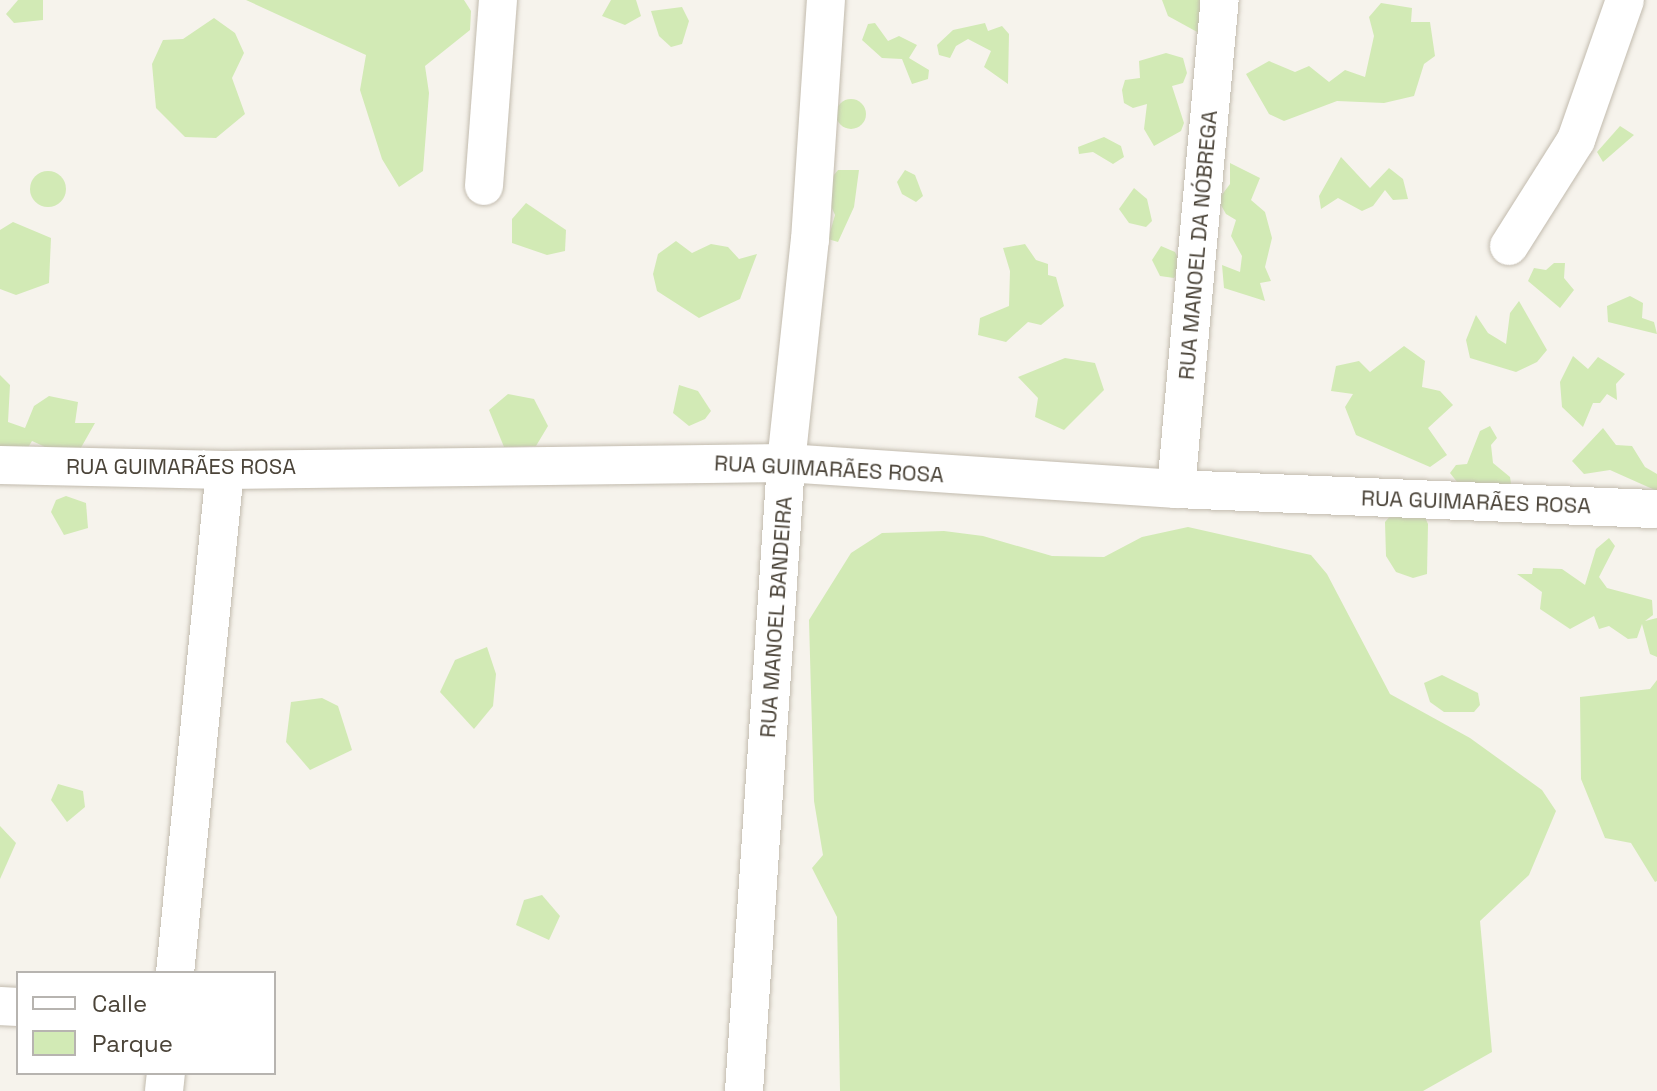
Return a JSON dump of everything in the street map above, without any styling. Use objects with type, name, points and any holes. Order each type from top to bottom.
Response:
[{"type":"street","points":[[484,186],[498,0]]},
{"type":"street","name":"RUA MANOEL BANDEIRA","points":[[744,1091],[786,463],[810,240],[826,0]]},
{"type":"street","name":"RUA MANOEL DA NÓBREGA","points":[[1176,489],[1220,0]]},
{"type":"street","points":[[1509,246],[1576,140],[1625,0]]},
{"type":"street","name":"RUA GUIMARÃES ROSA","points":[[0,465],[225,470],[537,462],[786,463],[1176,489],[1657,509]]},
{"type":"street","points":[[175,971],[225,470]]},
{"type":"green space","points":[[18,0],[43,0],[43,20],[14,23],[6,14]]},
{"type":"green space","points":[[246,0],[464,0],[471,11],[470,30],[425,66],[429,93],[423,171],[399,187],[382,159],[360,90],[366,55]]},
{"type":"green space","points":[[611,0],[636,0],[641,16],[625,25],[602,16]]},
{"type":"green space","points":[[1162,0],[1215,0],[1199,33],[1168,16]]},
{"type":"green space","points":[[1381,3],[1412,8],[1411,22],[1430,22],[1435,56],[1424,64],[1414,96],[1384,103],[1337,101],[1284,121],[1269,114],[1246,74],[1269,61],[1295,72],[1309,66],[1329,82],[1345,70],[1365,77],[1374,36],[1369,17]]},
{"type":"green space","points":[[682,7],[689,21],[682,44],[671,47],[659,36],[651,11]]},
{"type":"green space","points":[[214,18],[235,33],[244,53],[232,78],[245,114],[216,138],[185,137],[156,108],[152,64],[163,40],[183,39]]},
{"type":"green space","points":[[875,23],[888,41],[899,36],[917,45],[909,58],[929,70],[928,79],[912,84],[902,59],[882,58],[862,40],[868,24]]},
{"type":"green space","points":[[985,23],[988,31],[1002,26],[1009,34],[1008,84],[984,67],[991,51],[968,39],[956,46],[950,58],[939,55],[937,45],[953,30]]},
{"type":"green space","points":[[1166,53],[1183,58],[1187,73],[1183,83],[1172,86],[1184,123],[1181,131],[1154,146],[1144,129],[1147,104],[1133,108],[1124,103],[1122,90],[1125,80],[1140,78],[1139,61]]},
{"type":"green space","points":[[851,99],[862,103],[866,114],[862,125],[851,129],[840,125],[836,114],[840,103]]},
{"type":"green space","points":[[1620,126],[1634,135],[1603,162],[1597,152]]},
{"type":"green space","points":[[1104,137],[1121,146],[1124,157],[1113,164],[1093,152],[1079,154],[1078,147]]},
{"type":"green space","points":[[1341,157],[1370,188],[1389,168],[1403,179],[1408,199],[1393,200],[1385,190],[1373,206],[1362,211],[1338,198],[1321,209],[1319,196]]},
{"type":"green space","points":[[1230,163],[1260,178],[1251,200],[1265,212],[1272,238],[1265,267],[1271,281],[1260,283],[1265,301],[1224,288],[1222,265],[1240,272],[1242,256],[1231,236],[1236,220],[1226,214],[1218,200],[1230,184]]},
{"type":"green space","points":[[838,170],[859,170],[854,207],[838,242],[828,239],[835,215],[823,188]]},
{"type":"green space","points":[[905,170],[915,175],[923,196],[916,202],[902,194],[897,182]]},
{"type":"green space","points":[[48,171],[61,176],[66,189],[61,202],[48,207],[35,202],[30,189],[35,176]]},
{"type":"green space","points":[[1134,188],[1147,199],[1152,221],[1146,227],[1129,223],[1119,209]]},
{"type":"green space","points":[[526,203],[566,230],[565,251],[547,255],[512,243],[512,219]]},
{"type":"green space","points":[[13,222],[51,238],[49,283],[16,295],[0,289],[0,230]]},
{"type":"green space","points":[[676,241],[692,253],[711,244],[728,247],[739,259],[757,254],[740,299],[699,318],[657,291],[653,274],[658,254]]},
{"type":"green space","points":[[1025,244],[1036,260],[1048,264],[1048,275],[1056,277],[1064,306],[1041,325],[1028,322],[1006,342],[978,335],[980,318],[1009,306],[1010,271],[1003,248]]},
{"type":"green space","points":[[1161,246],[1175,252],[1182,266],[1174,278],[1160,276],[1152,260]]},
{"type":"green space","points":[[1554,263],[1565,263],[1564,278],[1574,290],[1560,308],[1528,281],[1534,268],[1546,270]]},
{"type":"green space","points":[[1630,296],[1643,303],[1642,318],[1654,322],[1657,334],[1608,322],[1607,306]]},
{"type":"green space","points":[[1519,301],[1547,350],[1537,362],[1516,372],[1470,358],[1466,340],[1476,315],[1488,333],[1506,344],[1510,313]]},
{"type":"green space","points":[[1404,346],[1425,361],[1422,387],[1440,391],[1453,405],[1428,428],[1447,455],[1430,467],[1356,435],[1345,407],[1353,394],[1331,391],[1336,366],[1359,361],[1370,372]]},
{"type":"green space","points":[[1573,356],[1588,369],[1598,357],[1625,374],[1616,384],[1617,400],[1607,394],[1600,403],[1593,403],[1583,427],[1562,407],[1560,382]]},
{"type":"green space","points":[[1065,358],[1095,363],[1104,390],[1064,430],[1035,417],[1038,398],[1018,377]]},
{"type":"green space","points":[[0,375],[10,385],[8,422],[25,428],[34,406],[49,396],[78,402],[75,423],[95,423],[74,460],[32,441],[21,459],[0,452]]},
{"type":"green space","points":[[679,385],[698,391],[711,411],[705,419],[689,426],[673,413]]},
{"type":"green space","points":[[508,394],[534,399],[548,426],[536,446],[504,447],[489,410]]},
{"type":"green space","points":[[1490,426],[1497,438],[1491,445],[1493,463],[1510,477],[1512,490],[1465,492],[1450,473],[1456,465],[1467,464],[1480,431]]},
{"type":"green space","points":[[1603,428],[1616,445],[1632,446],[1645,467],[1657,474],[1657,491],[1610,470],[1584,474],[1572,461]]},
{"type":"green space","points":[[66,496],[86,503],[88,528],[64,535],[51,512],[56,500]]},
{"type":"green space","points":[[1398,507],[1421,508],[1428,524],[1427,574],[1413,578],[1396,572],[1386,556],[1385,522]]},
{"type":"green space","points":[[1188,527],[1311,555],[1327,574],[1390,694],[1470,738],[1542,790],[1556,811],[1529,875],[1480,921],[1492,1052],[1423,1091],[840,1091],[837,917],[812,868],[823,855],[814,801],[809,620],[851,553],[882,533],[944,531],[983,536],[1052,556],[1104,557],[1142,537]]},
{"type":"green space","points":[[1609,538],[1615,546],[1599,577],[1607,588],[1652,600],[1653,615],[1645,621],[1657,618],[1657,657],[1650,654],[1642,624],[1637,638],[1628,639],[1609,626],[1599,629],[1594,616],[1570,629],[1540,609],[1542,592],[1517,574],[1532,574],[1533,568],[1562,569],[1585,585],[1596,549]]},
{"type":"green space","points":[[487,647],[496,674],[493,706],[474,729],[440,692],[455,660]]},
{"type":"green space","points":[[1442,675],[1478,693],[1480,705],[1474,712],[1444,712],[1430,702],[1424,683]]},
{"type":"green space","points":[[1657,680],[1655,882],[1631,843],[1605,838],[1581,779],[1580,697],[1650,689]]},
{"type":"green space","points":[[322,698],[338,706],[352,750],[310,770],[286,742],[291,702]]},
{"type":"green space","points":[[58,784],[83,791],[85,807],[67,822],[51,800]]},
{"type":"green space","points":[[0,826],[16,843],[0,879]]},
{"type":"green space","points":[[542,895],[560,916],[549,940],[516,925],[524,900]]}]
